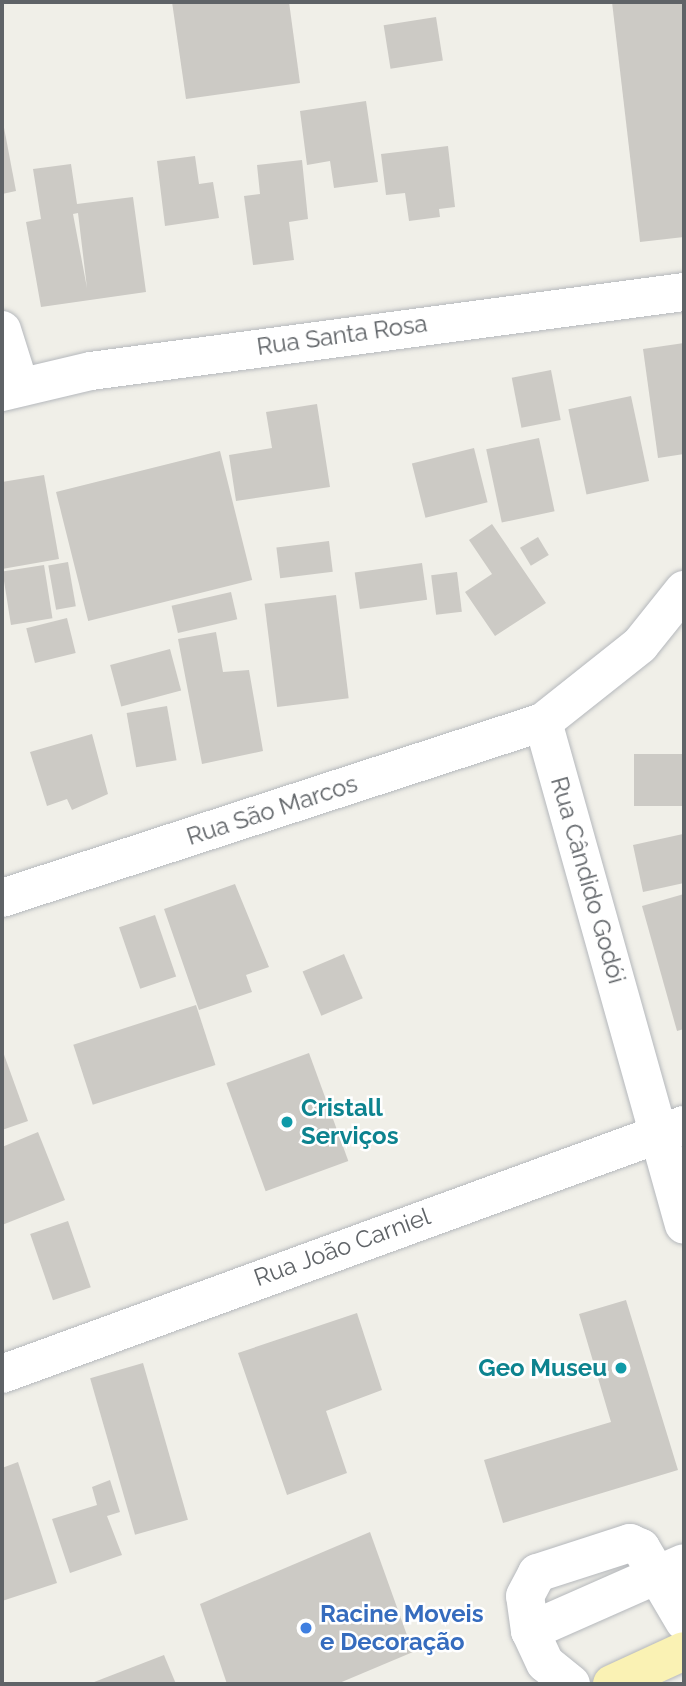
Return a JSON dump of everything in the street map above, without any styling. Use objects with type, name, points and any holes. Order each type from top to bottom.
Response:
[{"type":"main road","points":[[612,1684],[684,1651]]},
{"type":"street","name":"Rua Santa Rosa","points":[[11,390],[91,371],[399,326],[684,292]]},
{"type":"street","points":[[2,330],[11,390]]},
{"type":"street","points":[[543,722],[640,645],[684,590]]},
{"type":"street","name":"Rua São Marcos","points":[[2,898],[543,722]]},
{"type":"street","name":"Rua Cândido Godói","points":[[543,722],[671,1129],[684,1225]]},
{"type":"street","name":"Rua João Carniel","points":[[2,1374],[671,1129]]},
{"type":"street","points":[[570,1684],[545,1663],[530,1631],[525,1596],[537,1573],[618,1542],[641,1548],[672,1570],[684,1621]]},
{"type":"street","points":[[530,1631],[672,1570]]},
{"type":"building","points":[[172,2],[289,2],[300,83],[186,99]]},
{"type":"building","points":[[612,2],[684,2],[684,237],[640,242]]},
{"type":"building","points":[[436,17],[443,60],[391,69],[384,25]]},
{"type":"building","points":[[366,101],[378,182],[334,188],[330,161],[307,165],[300,111]]},
{"type":"building","points":[[2,117],[16,191],[2,194]]},
{"type":"building","points":[[448,146],[455,207],[439,209],[440,217],[409,221],[405,193],[386,195],[381,154]]},
{"type":"building","points":[[195,156],[199,184],[213,182],[219,218],[165,226],[157,161]]},
{"type":"building","points":[[302,160],[308,219],[289,222],[294,260],[253,265],[244,196],[260,194],[257,165]]},
{"type":"building","points":[[71,164],[77,204],[133,197],[146,292],[41,307],[26,222],[41,219],[33,169]],"holes":[[[78,213],[87,288],[73,214]]]},
{"type":"building","points":[[684,343],[684,454],[658,458],[643,349]]},
{"type":"building","points":[[551,370],[561,420],[521,428],[512,378]]},
{"type":"building","points":[[631,396],[649,481],[586,494],[568,409]]},
{"type":"building","points":[[317,404],[330,487],[236,501],[229,455],[272,448],[266,412]]},
{"type":"building","points":[[539,438],[555,511],[502,523],[486,449]]},
{"type":"building","points":[[474,448],[488,502],[425,518],[412,463]]},
{"type":"building","points":[[220,451],[252,580],[88,621],[56,492]]},
{"type":"building","points":[[44,475],[59,559],[2,569],[2,482]]},
{"type":"building","points":[[492,524],[546,603],[495,636],[465,592],[492,574],[469,540]]},
{"type":"building","points":[[538,537],[549,555],[531,566],[520,548]]},
{"type":"building","points":[[329,541],[333,572],[280,578],[276,547]]},
{"type":"building","points":[[68,562],[76,606],[56,610],[48,565]]},
{"type":"building","points":[[422,563],[427,600],[360,609],[355,572]]},
{"type":"building","points":[[44,565],[52,618],[11,625],[3,572]]},
{"type":"building","points":[[457,572],[462,612],[436,615],[431,575]]},
{"type":"building","points":[[231,592],[237,619],[178,633],[172,606]]},
{"type":"building","points":[[336,595],[349,698],[277,707],[265,604]]},
{"type":"building","points":[[67,618],[76,653],[35,663],[26,628]]},
{"type":"building","points":[[216,632],[223,672],[249,670],[263,751],[202,764],[178,639]]},
{"type":"building","points":[[170,649],[181,691],[121,707],[110,665]]},
{"type":"building","points":[[167,706],[177,760],[136,767],[127,713]]},
{"type":"building","points":[[92,734],[108,794],[72,810],[67,799],[47,806],[30,752]]},
{"type":"building","points":[[634,754],[684,754],[684,806],[634,806]]},
{"type":"building","points":[[683,834],[684,883],[643,892],[633,845]]},
{"type":"building","points":[[235,884],[269,967],[246,975],[252,992],[199,1010],[164,909]]},
{"type":"building","points":[[684,894],[684,1029],[677,1031],[642,906]]},
{"type":"building","points":[[155,915],[176,976],[140,989],[119,927]]},
{"type":"building","points":[[344,954],[363,998],[321,1016],[303,972]]},
{"type":"building","points":[[196,1005],[215,1065],[93,1105],[73,1045]]},
{"type":"building","points":[[2,1049],[28,1121],[2,1130]]},
{"type":"building","name":"Cristall Serviços","points":[[309,1053],[348,1161],[266,1191],[226,1083]]},
{"type":"building","points":[[38,1132],[65,1200],[2,1225],[2,1147]]},
{"type":"building","points":[[68,1221],[91,1287],[53,1300],[30,1234]]},
{"type":"building","name":"Geo Museu","points":[[626,1300],[678,1470],[503,1523],[484,1460],[611,1422],[579,1314]]},
{"type":"building","points":[[357,1313],[382,1390],[326,1411],[347,1473],[287,1495],[238,1353]]},
{"type":"building","points":[[143,1363],[188,1520],[135,1535],[90,1378]]},
{"type":"building","points":[[18,1462],[57,1583],[2,1601],[2,1468]]},
{"type":"building","points":[[110,1480],[120,1512],[107,1516],[122,1555],[70,1573],[52,1519],[97,1505],[92,1487]]},
{"type":"building","name":"Racine Moveis e Decoração","points":[[370,1532],[413,1652],[337,1684],[227,1684],[200,1604]]},
{"type":"building","points":[[164,1655],[176,1684],[89,1684]]},
{"type":"place","name":"Cristall Serviços","points":[[287,1122]]},
{"type":"place","name":"Geo Museu","points":[[621,1368]]},
{"type":"place","name":"Racine Moveis e Decoração","points":[[306,1628]]}]
